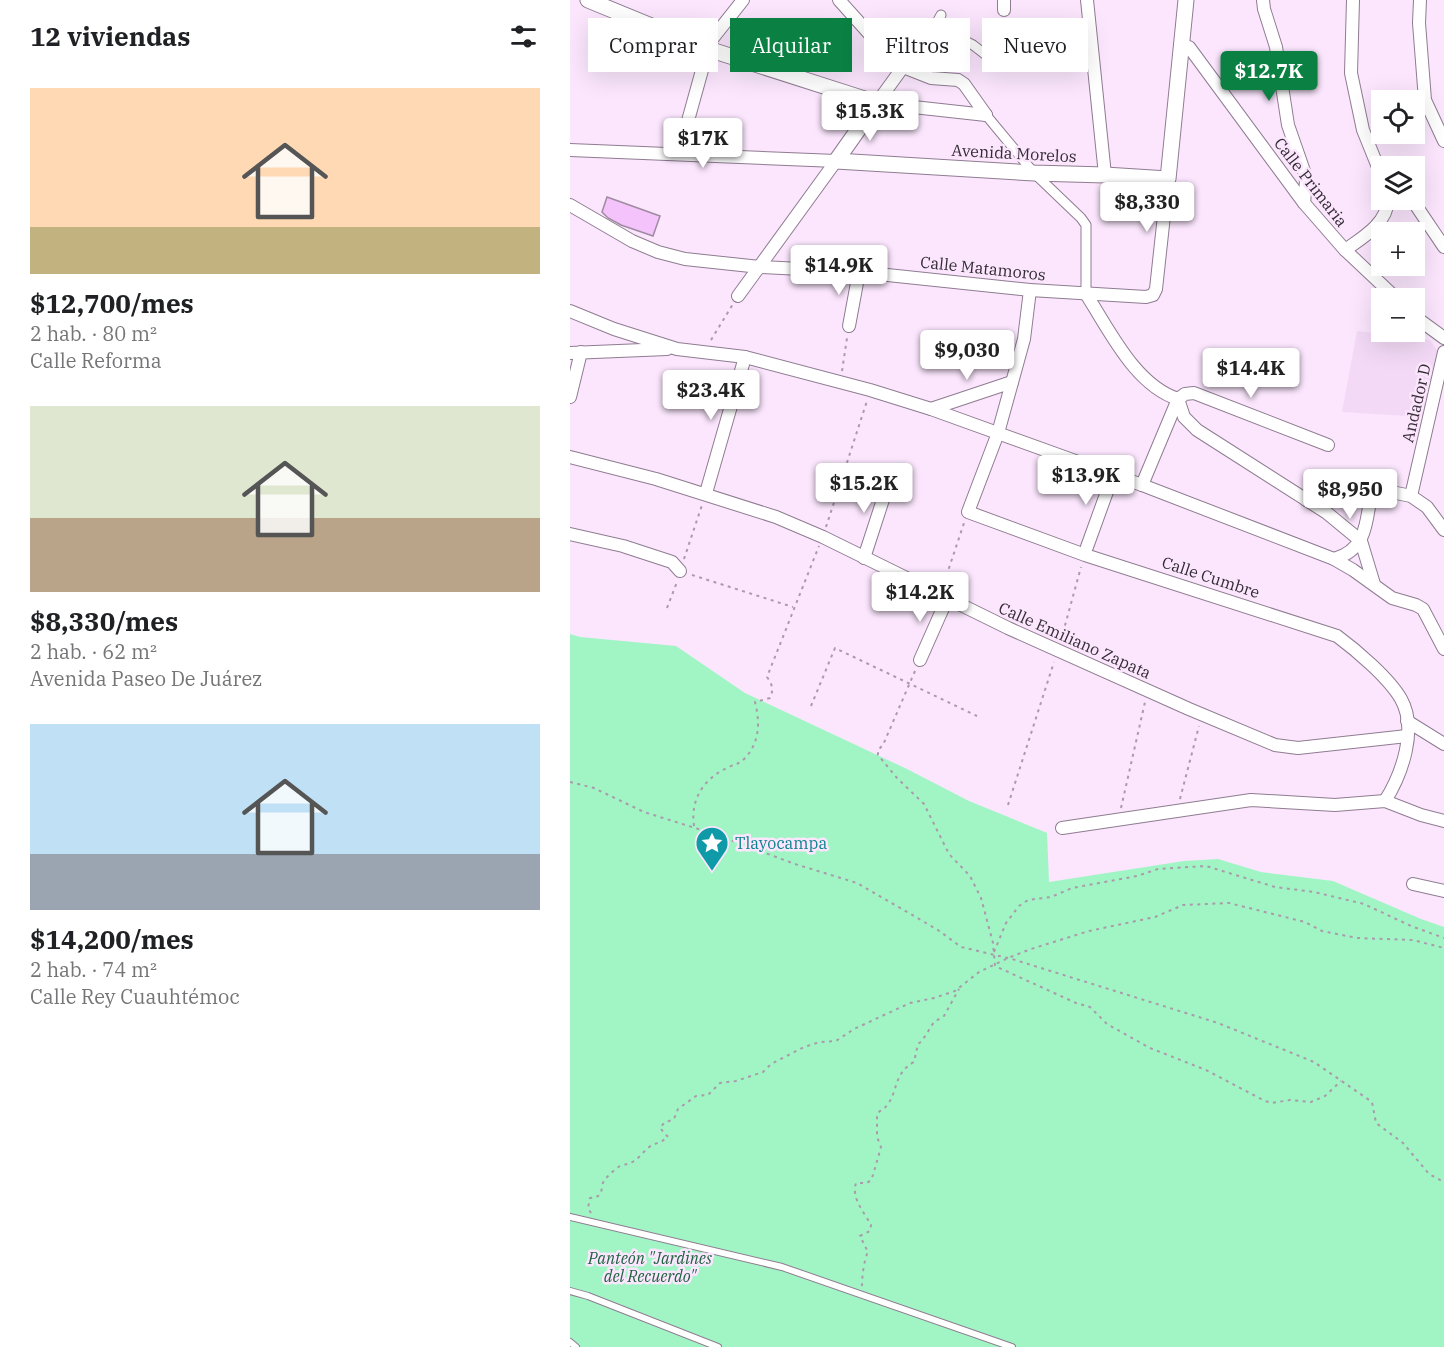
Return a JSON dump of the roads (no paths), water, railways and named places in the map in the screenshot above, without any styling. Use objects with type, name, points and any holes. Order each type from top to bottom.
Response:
[{"type":"street","points":[[588,0],[632,18]]},
{"type":"street","points":[[718,32],[744,0]]},
{"type":"street","points":[[839,0],[864,28]]},
{"type":"street","points":[[1087,0],[1105,175]]},
{"type":"street","points":[[1185,46],[1186,0]]},
{"type":"street","points":[[1168,179],[1180,64],[1195,0]]},
{"type":"street","points":[[1263,0],[1276,47],[1288,125],[1304,171],[1306,181],[1304,203]]},
{"type":"street","points":[[1353,0],[1351,73],[1363,130],[1374,156]]},
{"type":"street","points":[[1420,0],[1425,100],[1444,141]]},
{"type":"street","name":"Calle Primaria","points":[[1185,46],[1304,203],[1345,250],[1385,288]]},
{"type":"street","points":[[718,52],[878,103],[986,115]]},
{"type":"street","points":[[679,153],[702,72]]},
{"type":"street","points":[[738,296],[900,72]]},
{"type":"street","points":[[916,72],[931,78],[958,80],[964,84],[986,115],[1034,173],[1081,218],[1086,225],[1086,294],[1136,371],[1163,394],[1178,399]]},
{"type":"street","name":"Avenida Morelos","points":[[570,150],[836,160],[1168,179]]},
{"type":"street","name":"Calle Matamoros","points":[[570,205],[632,241],[658,252],[684,259],[760,267],[859,272],[1030,290],[1146,297],[1153,295],[1156,289],[1168,179]]},
{"type":"street","points":[[1345,250],[1370,232],[1382,219],[1386,210]]},
{"type":"street","points":[[1419,210],[1444,247]]},
{"type":"street","points":[[849,326],[859,272]]},
{"type":"street","points":[[998,433],[1024,339],[1030,290]]},
{"type":"street","points":[[570,310],[614,329],[677,349],[744,357],[870,390],[931,409],[1142,485],[1334,559],[1392,598],[1423,609],[1444,649]]},
{"type":"street","points":[[1425,323],[1441,332]]},
{"type":"street","points":[[570,397],[576,352],[677,349]]},
{"type":"street","name":"Andador D","points":[[1412,496],[1444,352]]},
{"type":"street","points":[[706,494],[744,357]]},
{"type":"street","points":[[931,409],[1012,382]]},
{"type":"street","points":[[1142,485],[1178,399],[1185,394],[1194,393],[1328,445]]},
{"type":"street","points":[[1178,399],[1184,417],[1197,430],[1336,520],[1361,541]]},
{"type":"street","name":"Calle Cumbre","points":[[998,433],[968,512],[1337,636],[1351,647],[1392,686],[1406,710],[1407,736],[1404,758],[1396,783],[1385,801]]},
{"type":"street","name":"Calle Emiliano Zapata","points":[[570,457],[706,494],[776,517],[823,537],[943,597],[1058,650],[1275,745],[1288,748],[1407,736]]},
{"type":"street","points":[[1086,551],[1113,475]]},
{"type":"street","points":[[864,558],[890,478]]},
{"type":"street","points":[[1306,500],[1372,488],[1412,496],[1427,507],[1444,530]]},
{"type":"street","points":[[1372,488],[1361,541],[1374,584]]},
{"type":"street","points":[[570,534],[672,562],[680,571]]},
{"type":"street","points":[[1334,559],[1350,553],[1361,541]]},
{"type":"street","points":[[920,660],[943,597]]},
{"type":"street","points":[[1407,721],[1444,744]]},
{"type":"street","points":[[1062,828],[1251,800],[1335,805],[1385,801],[1444,821]]},
{"type":"street","points":[[1413,884],[1444,891]]},
{"type":"lane","points":[[570,1217],[782,1267],[1012,1347]]},
{"type":"lane","points":[[570,1291],[718,1347]]},
{"type":"lane","points":[[570,1342],[576,1347]]},
{"type":"place","name":"Tlayocampa","points":[[712,872]]},
{"type":"park label","name":"Panteón \"Jardines del Recuerdo\"","points":[[650,1267]]}]
